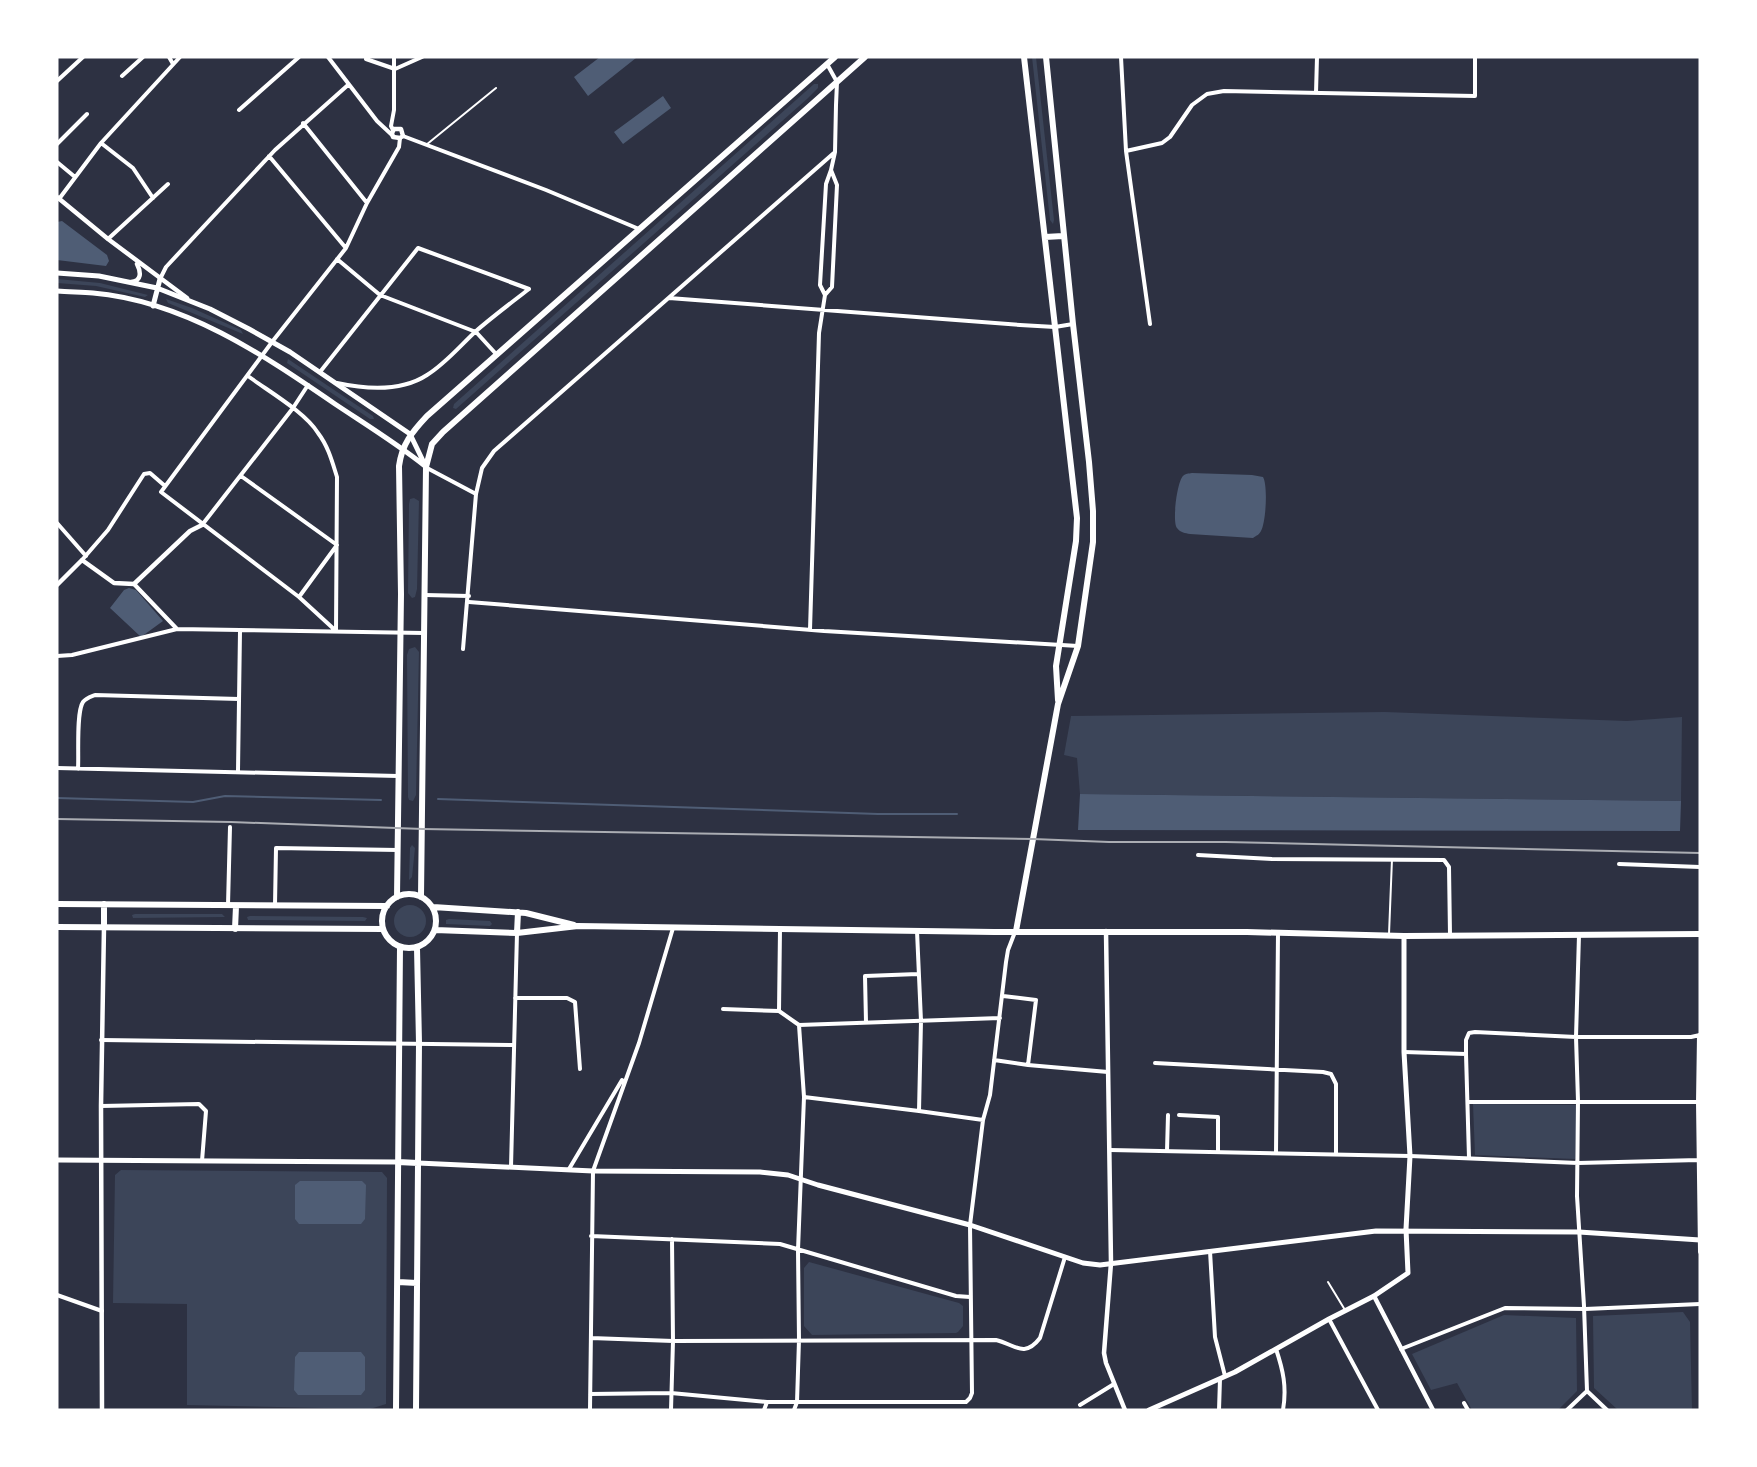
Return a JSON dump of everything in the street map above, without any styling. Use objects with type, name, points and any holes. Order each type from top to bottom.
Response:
[{"type":"main road","points":[[397,897],[399,466],[403,448],[410,434],[427,416],[835,57]]},
{"type":"main road","points":[[421,897],[426,467],[432,444],[865,57]]},
{"type":"main road","points":[[1024,57],[1077,518],[1076,541],[1056,666],[1058,704]]},
{"type":"main road","points":[[1016,931],[1058,704],[1078,646],[1093,542],[1093,511],[1046,57]]},
{"type":"main road","points":[[1045,237],[1063,236]]},
{"type":"main road","points":[[57,273],[99,276],[157,288],[192,302],[272,342],[410,434],[426,467]]},
{"type":"main road","points":[[153,306],[160,279]]},
{"type":"main road","points":[[57,291],[95,293],[153,306],[216,330],[262,355],[403,448],[426,467]]},
{"type":"main road","points":[[412,894],[421,897],[433,907],[437,919],[435,930],[428,942],[417,948],[400,947],[389,940],[383,929],[382,918],[387,906],[397,897],[412,894]]},
{"type":"main road","points":[[57,904],[387,906]]},
{"type":"main road","points":[[104,904],[104,927]]},
{"type":"main road","points":[[232,906],[235,929]]},
{"type":"main road","points":[[433,907],[518,912],[578,926]]},
{"type":"main road","points":[[518,912],[518,933]]},
{"type":"main road","points":[[537,931],[538,915]]},
{"type":"main road","points":[[435,930],[518,933],[578,926],[1404,936],[1700,934]]},
{"type":"main road","points":[[57,927],[383,929]]},
{"type":"main road","points":[[1149,1410],[1223,1378],[1374,1296],[1408,1273],[1406,1229],[1410,1156],[1404,1052],[1404,936]]},
{"type":"main road","points":[[396,1410],[400,947]]},
{"type":"main road","points":[[416,1410],[417,948]]},
{"type":"main road","points":[[57,1160],[398,1162],[593,1171],[760,1172],[800,1178],[818,1185],[970,1225],[1083,1263],[1111,1263],[1406,1229],[1580,1232],[1700,1239]]},
{"type":"main road","points":[[398,1282],[417,1283]]},
{"type":"street","points":[[57,81],[83,57]]},
{"type":"street","points":[[122,76],[143,57]]},
{"type":"street","points":[[169,57],[173,64]]},
{"type":"street","points":[[180,57],[101,143],[58,198],[136,261],[192,302]]},
{"type":"street","points":[[239,110],[298,57]]},
{"type":"street","points":[[328,57],[377,121],[393,133]]},
{"type":"street","points":[[394,57],[394,110],[391,126],[396,139],[401,137],[425,145],[546,190],[639,229]]},
{"type":"street","points":[[366,59],[395,69],[422,57]]},
{"type":"street","points":[[1121,57],[1126,151],[1150,324]]},
{"type":"street","points":[[1316,93],[1317,57]]},
{"type":"street","points":[[1126,151],[1162,143],[1170,137],[1192,105],[1207,94],[1224,91],[1475,96],[1475,57]]},
{"type":"street","points":[[825,295],[820,285],[825,184],[835,152],[837,82],[827,64]]},
{"type":"street","points":[[160,279],[166,267],[269,156],[303,123],[348,86]]},
{"type":"street","points":[[57,144],[87,114]]},
{"type":"street","points":[[303,123],[367,204]]},
{"type":"street","points":[[336,631],[299,597],[161,492],[262,355],[346,248],[367,204],[399,147],[403,132],[400,128],[393,133]]},
{"type":"street","points":[[101,143],[133,168],[153,198]]},
{"type":"street","points":[[463,649],[476,494],[482,468],[494,451],[835,152]]},
{"type":"street","points":[[269,156],[346,248]]},
{"type":"street","points":[[57,162],[75,177]]},
{"type":"street","points":[[810,630],[819,333],[825,295],[832,287],[837,185],[831,170]]},
{"type":"street","points":[[108,239],[168,184]]},
{"type":"street","points":[[320,372],[418,248],[529,289],[476,332],[444,362],[418,380],[404,385],[386,387],[336,383]]},
{"type":"street","points":[[337,259],[380,295],[476,332],[497,355]]},
{"type":"street","points":[[127,282],[135,282],[139,278],[140,270],[136,261]]},
{"type":"street","points":[[668,298],[1055,327],[1073,324]]},
{"type":"street","points":[[248,376],[293,408],[317,431],[330,455],[337,477],[336,631]]},
{"type":"street","points":[[134,584],[190,531],[202,525],[308,386]]},
{"type":"street","points":[[426,467],[476,494]]},
{"type":"street","points":[[57,585],[108,530],[144,474],[150,473],[165,486]]},
{"type":"street","points":[[241,476],[337,545]]},
{"type":"street","points":[[57,523],[84,558],[114,583],[134,584],[177,629]]},
{"type":"street","points":[[299,597],[337,545]]},
{"type":"street","points":[[425,595],[469,596]]},
{"type":"street","points":[[468,602],[810,630],[1059,643],[1078,646]]},
{"type":"street","points":[[57,656],[72,655],[177,629],[424,633]]},
{"type":"street","points":[[238,771],[240,631]]},
{"type":"street","points":[[78,769],[80,712],[83,702],[89,697],[95,695],[239,699]]},
{"type":"street","points":[[57,768],[398,776]]},
{"type":"street","points":[[230,827],[232,906]]},
{"type":"street","points":[[275,906],[276,848],[398,850]]},
{"type":"street","points":[[1198,855],[1272,859],[1444,860],[1448,863],[1450,935]]},
{"type":"street","points":[[1619,864],[1700,867]]},
{"type":"street","points":[[102,1410],[101,1106],[104,927]]},
{"type":"street","points":[[590,1410],[593,1171],[627,1071],[639,1043],[673,928]]},
{"type":"street","points":[[779,1011],[780,928]]},
{"type":"street","points":[[917,930],[921,1021],[919,1111]]},
{"type":"street","points":[[590,1394],[671,1393],[767,1402],[966,1402],[972,1393],[970,1225],[983,1120],[990,1095],[1008,951],[1016,931]]},
{"type":"street","points":[[1106,931],[1111,1263],[1104,1353],[1125,1410]]},
{"type":"street","points":[[511,1167],[518,933]]},
{"type":"street","points":[[1276,1153],[1278,933]]},
{"type":"street","points":[[1579,935],[1576,1037],[1577,1196],[1585,1309],[1587,1390],[1607,1410]]},
{"type":"street","points":[[866,1022],[865,976],[918,974]]},
{"type":"street","points":[[1003,996],[1036,1000],[1028,1065]]},
{"type":"street","points":[[515,998],[567,998],[575,1002],[580,1069]]},
{"type":"street","points":[[723,1009],[779,1011],[799,1025],[1000,1018]]},
{"type":"street","points":[[794,1410],[799,1340],[798,1250],[804,1096],[799,1025]]},
{"type":"street","points":[[1469,1158],[1466,1054],[1466,1040],[1469,1033],[1576,1037],[1690,1037],[1700,1035],[1698,1102],[1700,1252]]},
{"type":"street","points":[[102,1040],[514,1045]]},
{"type":"street","points":[[1404,1052],[1466,1054]]},
{"type":"street","points":[[994,1060],[1108,1072]]},
{"type":"street","points":[[1155,1063],[1323,1072],[1333,1077],[1336,1084],[1336,1155]]},
{"type":"street","points":[[569,1169],[627,1071]]},
{"type":"street","points":[[804,1096],[983,1120]]},
{"type":"street","points":[[1469,1102],[1698,1102]]},
{"type":"street","points":[[101,1106],[200,1104],[206,1111],[202,1161]]},
{"type":"street","points":[[1167,1151],[1168,1115]]},
{"type":"street","points":[[1179,1115],[1218,1117],[1218,1152]]},
{"type":"street","points":[[1110,1150],[1410,1156],[1578,1163],[1699,1160]]},
{"type":"street","points":[[591,1236],[780,1244],[956,1296],[970,1297]]},
{"type":"street","points":[[671,1410],[672,1239]]},
{"type":"street","points":[[1210,1251],[1215,1337],[1223,1378],[1219,1410]]},
{"type":"street","points":[[591,1338],[673,1341],[996,1340],[1020,1349],[1036,1343],[1044,1328],[1065,1257]]},
{"type":"street","points":[[57,1295],[103,1311]]},
{"type":"street","points":[[1374,1296],[1433,1410]]},
{"type":"street","points":[[1400,1349],[1505,1308],[1585,1309],[1700,1304]]},
{"type":"street","points":[[1329,1319],[1378,1410]]},
{"type":"street","points":[[1276,1349],[1285,1377],[1283,1410]]},
{"type":"street","points":[[1080,1405],[1114,1384]]},
{"type":"street","points":[[1567,1410],[1587,1390]]},
{"type":"street","points":[[764,1410],[767,1402]]},
{"type":"street","points":[[1464,1403],[1468,1410]]},
{"type":"lane","points":[[425,145],[496,88]]},
{"type":"lane","points":[[1389,935],[1392,859]]},
{"type":"lane","points":[[1328,1282],[1345,1310]]},
{"type":"shaded area","points":[[600,57],[636,58],[588,96],[574,77]]},
{"type":"shaded area","points":[[1032,57],[1036,57],[1053,224],[1050,220]]},
{"type":"shaded area","points":[[814,84],[818,84],[818,88],[807,99],[456,409],[453,408],[454,404]]},
{"type":"shaded area","points":[[663,96],[671,108],[623,144],[614,132]]},
{"type":"shaded area","points":[[62,221],[107,255],[109,261],[106,266],[57,260],[57,222]]},
{"type":"shaded area","points":[[57,279],[100,283],[148,295],[145,297],[96,286],[57,283]]},
{"type":"shaded area","points":[[166,299],[241,330],[243,334],[168,303]]},
{"type":"shaded area","points":[[288,359],[373,416],[374,419],[370,419],[287,363]]},
{"type":"shaded area","points":[[1192,473],[1263,477],[1266,504],[1263,526],[1259,533],[1253,538],[1190,534],[1179,530],[1175,518],[1179,486],[1183,476]]},
{"type":"shaded area","points":[[414,498],[419,501],[417,589],[415,597],[412,598],[408,593],[409,504],[410,499]]},
{"type":"shaded area","points":[[129,588],[136,590],[163,621],[141,637],[110,608],[124,590]]},
{"type":"shaded area","points":[[415,647],[419,652],[416,795],[413,801],[408,797],[407,655],[409,649]]},
{"type":"shaded area","points":[[1385,712],[1627,721],[1682,717],[1681,801],[1080,794],[1077,758],[1064,755],[1071,716]]},
{"type":"shaded area","points":[[1080,794],[1681,801],[1680,831],[1078,830]]},
{"type":"shaded area","points":[[412,845],[415,848],[412,877],[409,880],[410,848]]},
{"type":"shaded area","points":[[410,905],[421,910],[426,921],[421,932],[410,937],[399,932],[394,921],[399,910]]},
{"type":"shaded area","points":[[222,914],[225,917],[133,918],[132,915]]},
{"type":"shaded area","points":[[247,917],[367,918],[365,921],[248,920]]},
{"type":"shaded area","points":[[446,920],[490,921],[492,924],[490,926],[446,924]]},
{"type":"shaded area","points":[[1473,1104],[1577,1105],[1575,1159],[1475,1155]]},
{"type":"shaded area","points":[[121,1170],[382,1172],[387,1178],[386,1404],[370,1409],[187,1405],[187,1304],[113,1303],[115,1175]]},
{"type":"shaded area","points":[[300,1181],[362,1181],[366,1185],[365,1219],[361,1224],[299,1224],[295,1219],[295,1185]]},
{"type":"shaded area","points":[[809,1262],[959,1303],[963,1306],[963,1326],[956,1333],[812,1335],[804,1326],[804,1268]]},
{"type":"shaded area","points":[[1683,1312],[1690,1322],[1692,1410],[1618,1410],[1594,1388],[1593,1316]]},
{"type":"shaded area","points":[[1504,1315],[1576,1318],[1577,1391],[1558,1410],[1472,1410],[1457,1383],[1431,1390],[1412,1354]]},
{"type":"shaded area","points":[[299,1352],[361,1352],[365,1357],[365,1390],[361,1395],[298,1395],[294,1390],[295,1357]]},
{"type":"waterway","points":[[57,798],[193,802],[225,796],[381,800]]},
{"type":"waterway","points":[[438,799],[878,814],[957,814]]},
{"type":"railway","points":[[57,819],[423,829],[1109,842],[1225,842],[1700,853]]}]
